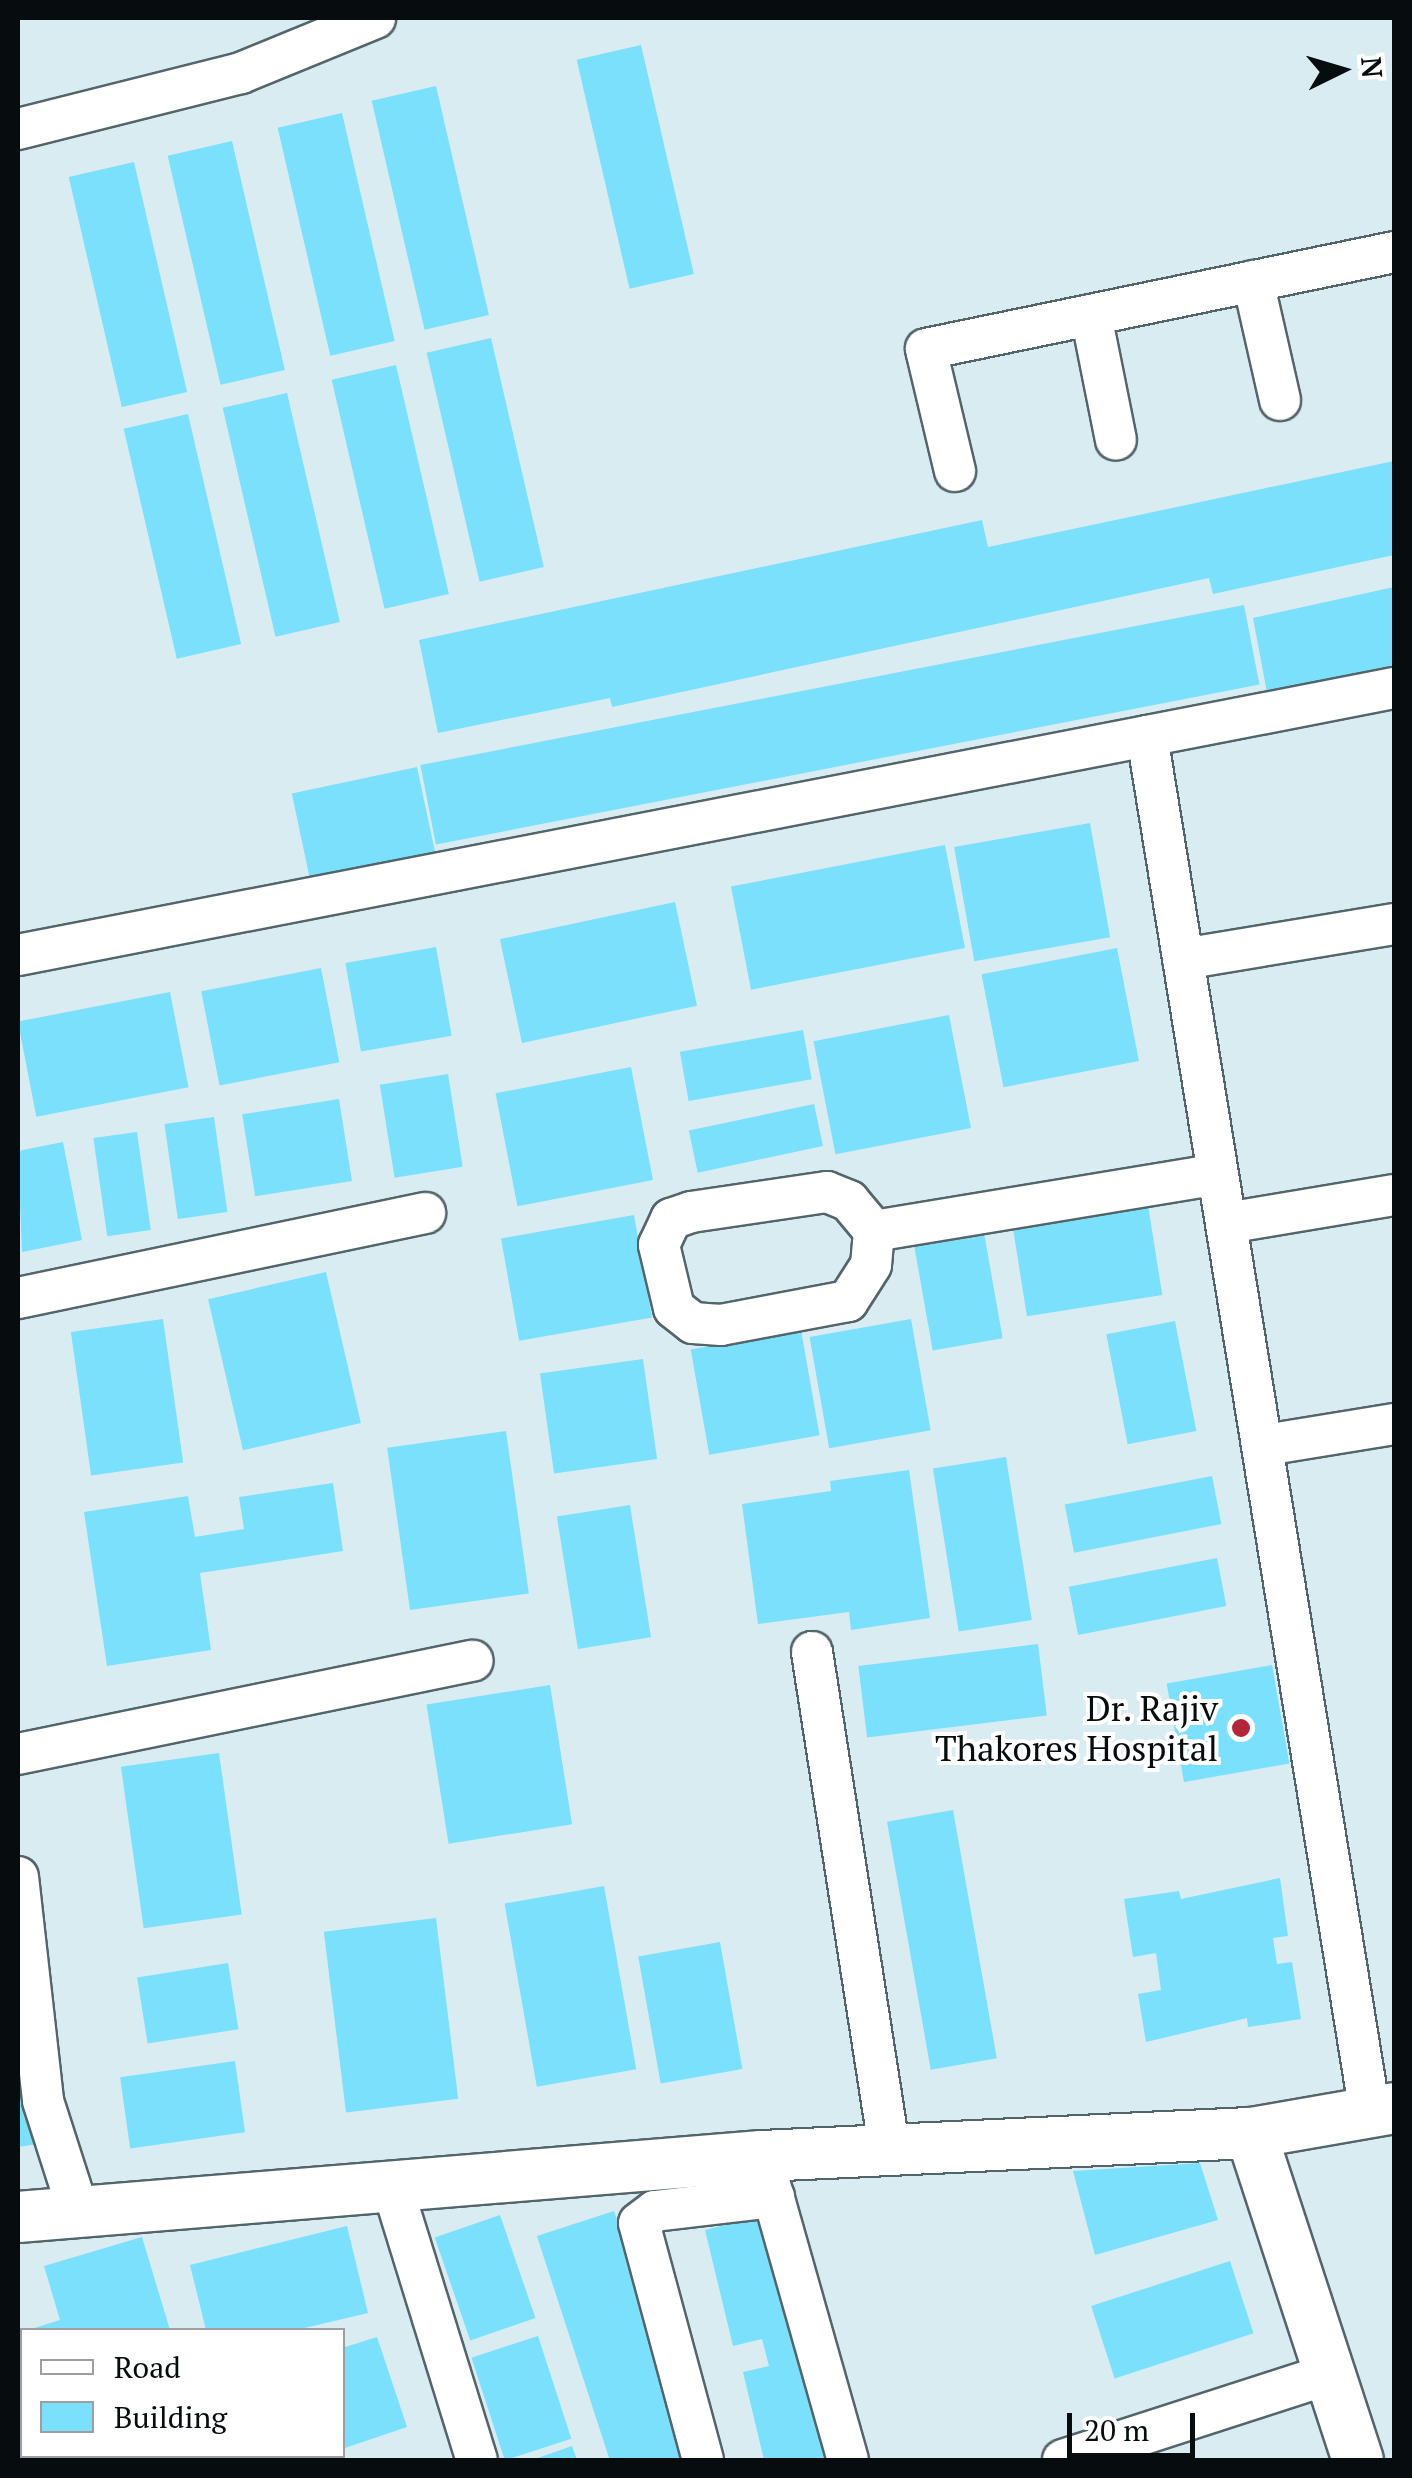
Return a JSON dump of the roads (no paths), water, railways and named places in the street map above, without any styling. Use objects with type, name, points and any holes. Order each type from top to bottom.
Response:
[{"type":"street","points":[[18,129],[241,73],[376,18]]},
{"type":"street","points":[[955,471],[926,349],[1394,252]]},
{"type":"street","points":[[1253,281],[1280,400]]},
{"type":"street","points":[[1091,315],[1116,440]]},
{"type":"street","points":[[18,955],[1394,688]]},
{"type":"street","points":[[703,2460],[639,2223],[654,2211],[768,2177],[890,2153],[1251,2133],[1382,2111],[1217,1174],[1148,736]]},
{"type":"street","points":[[1183,959],[1394,924]]},
{"type":"street","points":[[874,1230],[1217,1174]]},
{"type":"street","points":[[826,1192],[849,1201],[874,1230],[871,1265],[848,1301],[721,1325],[692,1323],[674,1308],[659,1246],[671,1219],[691,1212],[826,1192]]},
{"type":"street","points":[[1227,1222],[1394,1195]]},
{"type":"street","points":[[18,1298],[424,1213]]},
{"type":"street","points":[[1264,1445],[1394,1424]]},
{"type":"street","points":[[812,1652],[890,2153]]},
{"type":"street","points":[[18,1754],[473,1661]]},
{"type":"street","points":[[18,1878],[43,2101],[78,2210]]},
{"type":"street","points":[[1251,2133],[1358,2460]]},
{"type":"street","points":[[18,2218],[392,2186],[768,2177]]},
{"type":"street","points":[[768,2177],[848,2460]]},
{"type":"street","points":[[392,2186],[477,2460]]},
{"type":"street","points":[[1064,2460],[1330,2374]]},
{"type":"place","name":"Dr. Rajiv Thakores Hospital","points":[[1241,1728]]}]
